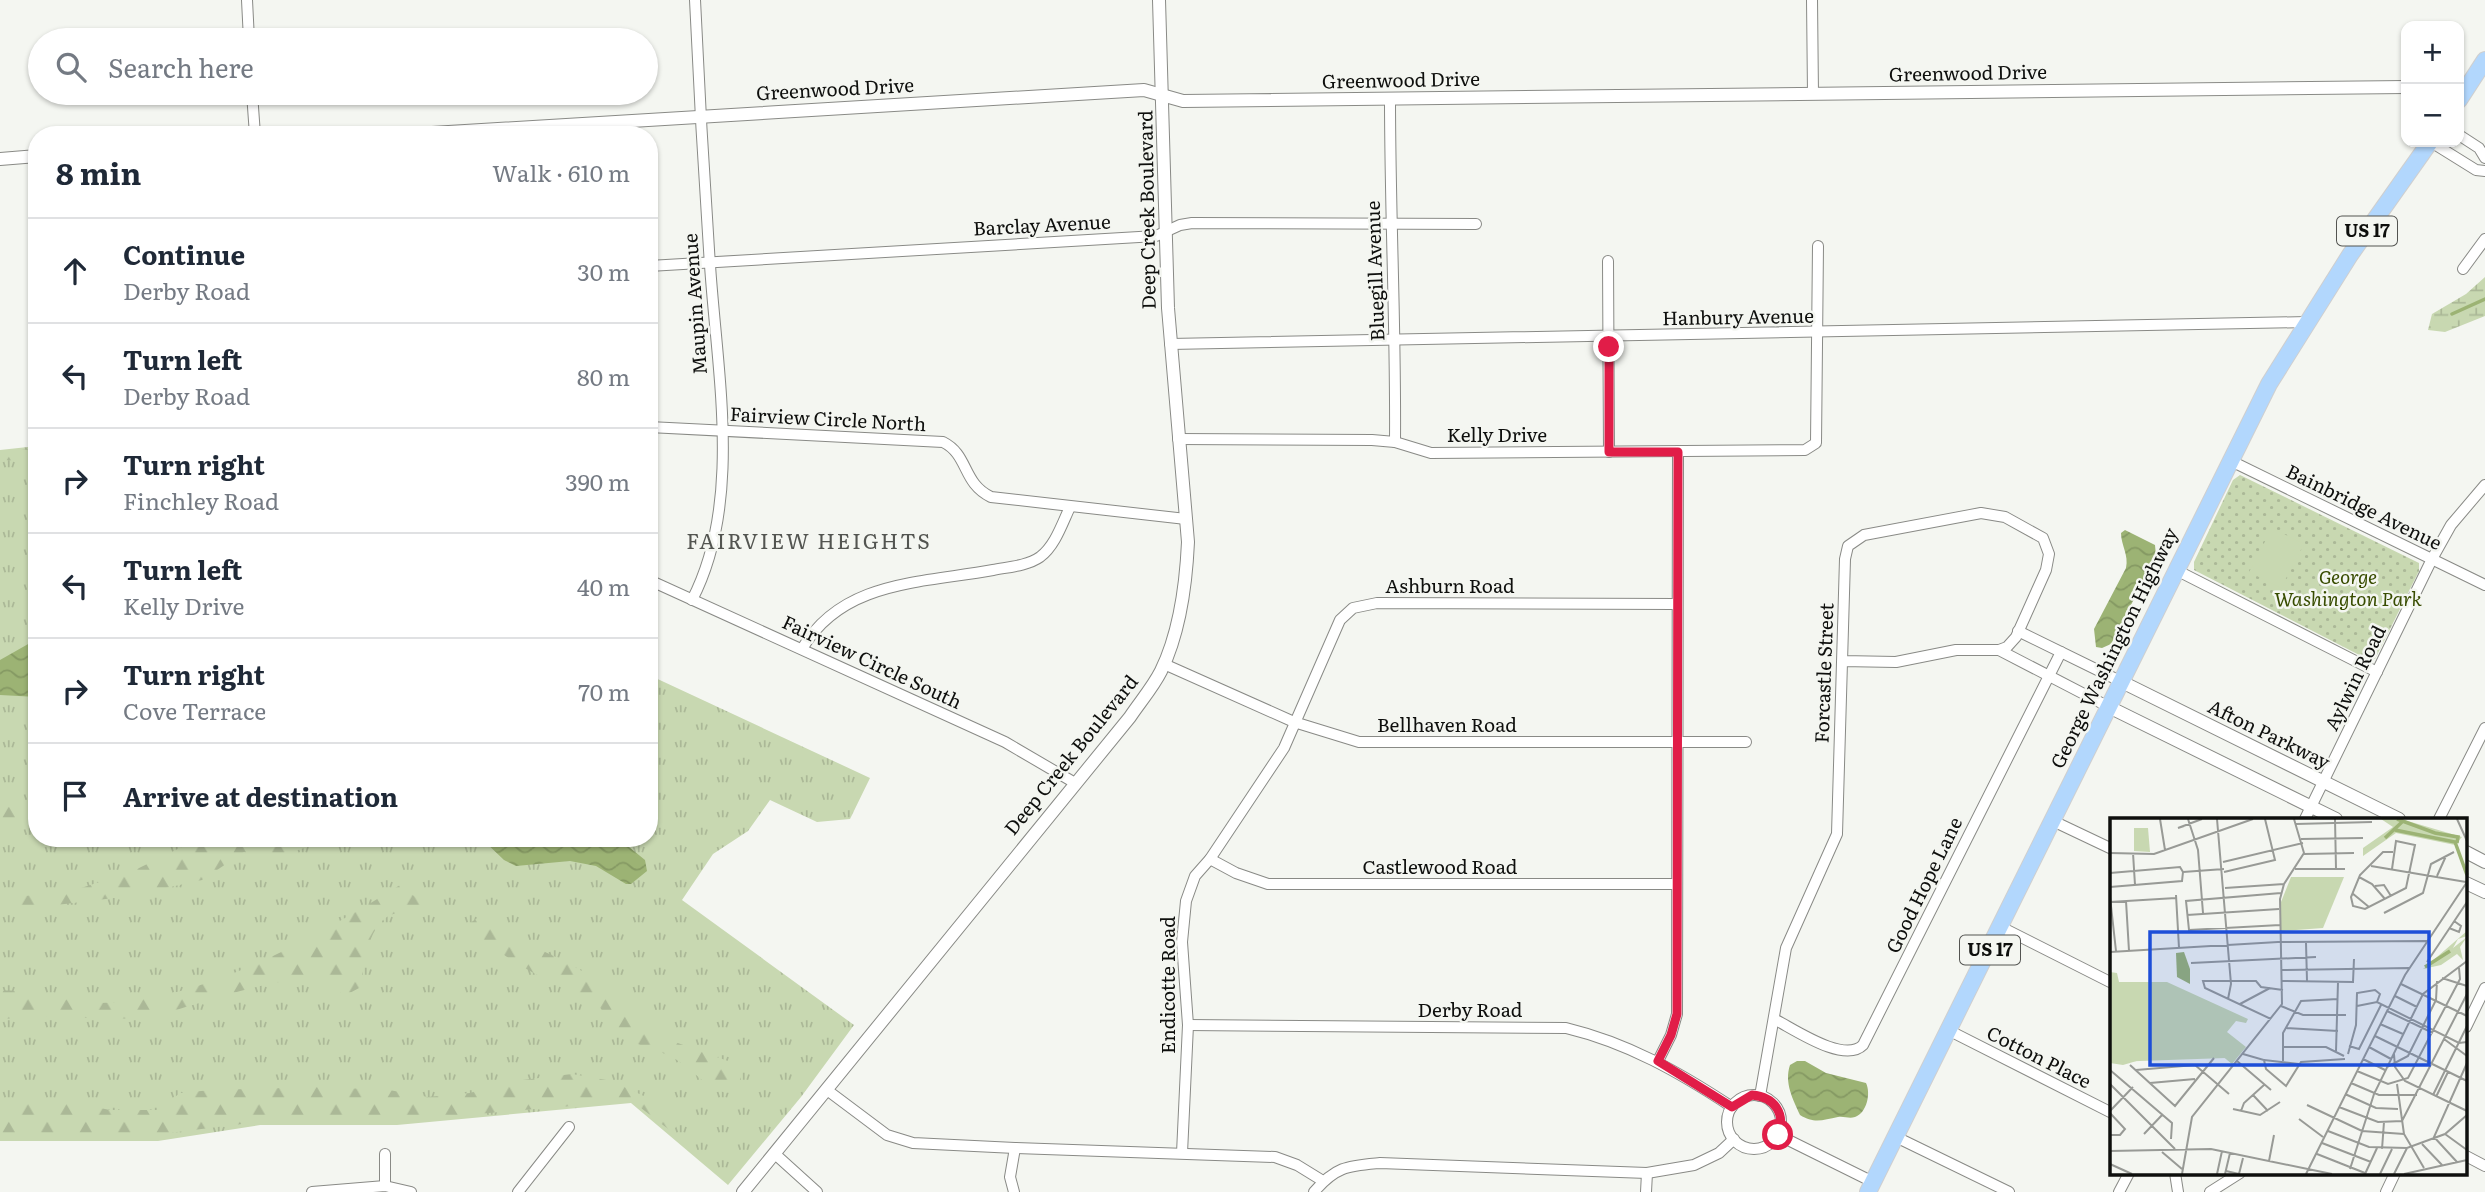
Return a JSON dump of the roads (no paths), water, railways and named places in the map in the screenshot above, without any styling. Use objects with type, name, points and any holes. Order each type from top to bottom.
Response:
[{"type":"main road","points":[[2464,88],[2485,61]]},
{"type":"main road","name":"George Washington Highway","points":[[1871,1187],[2269,384],[2307,322],[2427,147]]},
{"type":"street","points":[[247,0],[248,28]]},
{"type":"street","name":"Maupin Avenue","points":[[692,600],[705,574],[719,523],[724,469],[700,117],[695,0]]},
{"type":"street","name":"Deep Creek Boulevard","points":[[743,1192],[1130,717],[1171,649],[1186,576],[1186,519],[1170,344],[1159,0]]},
{"type":"street","points":[[1812,0],[1813,94]]},
{"type":"street","name":"Greenwood Drive","points":[[550,126],[1144,90],[1183,101],[2401,87]]},
{"type":"street","name":"Bluegill Avenue","points":[[1390,99],[1396,341],[1395,442]]},
{"type":"street","points":[[254,105],[255,126]]},
{"type":"street","points":[[2464,138],[2479,148],[2485,158]]},
{"type":"street","points":[[2438,147],[2476,170],[2485,171]]},
{"type":"street","points":[[0,159],[28,157]]},
{"type":"street","name":"Barclay Avenue","points":[[658,265],[1156,236],[1180,225],[1192,223],[1476,224]]},
{"type":"street","points":[[2463,269],[2485,239]]},
{"type":"street","points":[[1815,333],[1818,246]]},
{"type":"street","points":[[1608,261],[1609,452]]},
{"type":"street","name":"Hanbury Avenue","points":[[1170,344],[1609,338],[2307,322]]},
{"type":"street","name":"Kelly Drive","points":[[1178,439],[1395,442],[1431,453],[1805,450],[1816,443],[1815,333]]},
{"type":"street","name":"Fairview Circle North","points":[[658,428],[943,442],[956,451],[971,482],[980,492],[1004,500],[1186,519]]},
{"type":"street","points":[[1658,1061],[1671,1035],[1677,1014],[1675,884],[1678,452]]},
{"type":"street","name":"Bainbridge Avenue","points":[[2229,460],[2485,585]]},
{"type":"street","name":"Aylwin Road","points":[[2308,813],[2432,559],[2451,525],[2485,485]]},
{"type":"street","points":[[802,649],[815,627],[823,620],[878,590],[1009,567],[1037,559],[1052,544],[1070,507]]},
{"type":"street","name":"Forcastle Street","points":[[1760,1096],[1786,948],[1837,834],[1848,546],[1864,535],[1970,514],[1990,513],[2005,517],[2043,538],[2048,546],[2046,570],[2018,631]]},
{"type":"street","points":[[2176,570],[2377,672]]},
{"type":"street","name":"Fairview Circle South","points":[[658,584],[1005,742],[1076,783]]},
{"type":"street","name":"Ashburn Road","points":[[1294,722],[1340,620],[1353,608],[1377,603],[1676,604]]},
{"type":"street","points":[[1999,650],[2013,642],[2018,631],[2122,682]]},
{"type":"street","points":[[1842,661],[1896,662],[1956,650],[1999,650],[2308,813],[2331,818]]},
{"type":"street","name":"Good Hope Lane","points":[[1774,1019],[1840,1051],[1853,1051],[1863,1045],[2061,652]]},
{"type":"street","name":"Bellhaven Road","points":[[1164,664],[1294,722],[1359,742],[1746,742]]},
{"type":"street","name":"Afton Parkway","points":[[2122,682],[2397,818]]},
{"type":"street","name":"Endicotte Road","points":[[1182,1153],[1188,1025],[1182,942],[1186,901],[1195,876],[1210,859],[1274,764],[1294,722]]},
{"type":"street","points":[[2440,818],[2485,728]]},
{"type":"street","points":[[2053,821],[2110,848]]},
{"type":"street","points":[[2468,853],[2485,862]]},
{"type":"street","name":"Castlewood Road","points":[[1210,859],[1236,873],[1268,884],[1675,884]]},
{"type":"street","points":[[2468,884],[2485,892]]},
{"type":"street","points":[[2001,927],[2110,982]]},
{"type":"street","points":[[2468,1023],[2485,988]]},
{"type":"street","name":"Derby Road","points":[[1188,1025],[1566,1028],[1601,1036],[1658,1061],[1732,1107]]},
{"type":"street","name":"Cotton Place","points":[[1950,1031],[2110,1112]]},
{"type":"street","points":[[827,1090],[887,1136],[913,1143],[1275,1157],[1297,1165],[1323,1181]]},
{"type":"street","points":[[1760,1096],[1768,1098],[1782,1119],[1778,1135],[1765,1147],[1748,1148],[1734,1139],[1727,1123],[1732,1107],[1744,1097],[1760,1096]]},
{"type":"street","points":[[518,1192],[569,1127]]},
{"type":"street","points":[[1778,1135],[1871,1187]]},
{"type":"street","points":[[1896,1137],[2009,1192]]},
{"type":"street","points":[[1314,1192],[1323,1181],[1344,1166],[1380,1163],[1647,1172],[1695,1165],[1719,1153],[1734,1139]]},
{"type":"street","points":[[1014,1192],[1010,1177],[1015,1148]]},
{"type":"street","points":[[385,1153],[385,1186]]},
{"type":"street","points":[[775,1153],[817,1192]]},
{"type":"street","points":[[2468,1157],[2485,1166]]},
{"type":"street","points":[[1646,1192],[1647,1172]]},
{"type":"street","points":[[2119,1192],[2128,1174]]},
{"type":"street","points":[[2175,1174],[2178,1192]]},
{"type":"street","points":[[2210,1192],[2238,1174]]},
{"type":"street","points":[[2386,1192],[2395,1174]]},
{"type":"street","points":[[312,1192],[385,1186],[411,1192]]},
{"type":"water","points":[[2125,530],[2155,545],[2156,556],[2111,644],[2102,648],[2096,647],[2094,629],[2126,568],[2121,533]]},
{"type":"water","points":[[28,644],[28,697],[0,695],[0,660]]},
{"type":"water","points":[[490,847],[629,847],[645,860],[647,871],[631,884],[626,884],[596,866],[570,861],[516,866],[504,860]]},
{"type":"water","points":[[1805,1061],[1826,1073],[1866,1083],[1868,1097],[1859,1115],[1853,1118],[1810,1120],[1800,1115],[1790,1091],[1788,1078],[1790,1065]]},
{"type":"waterway","points":[[2452,314],[2485,299]]},
{"type":"district","name":"FAIRVIEW HEIGHTS","points":[[809,542]]},
{"type":"park label","name":"George Washington Park","points":[[2348,588]]}]
